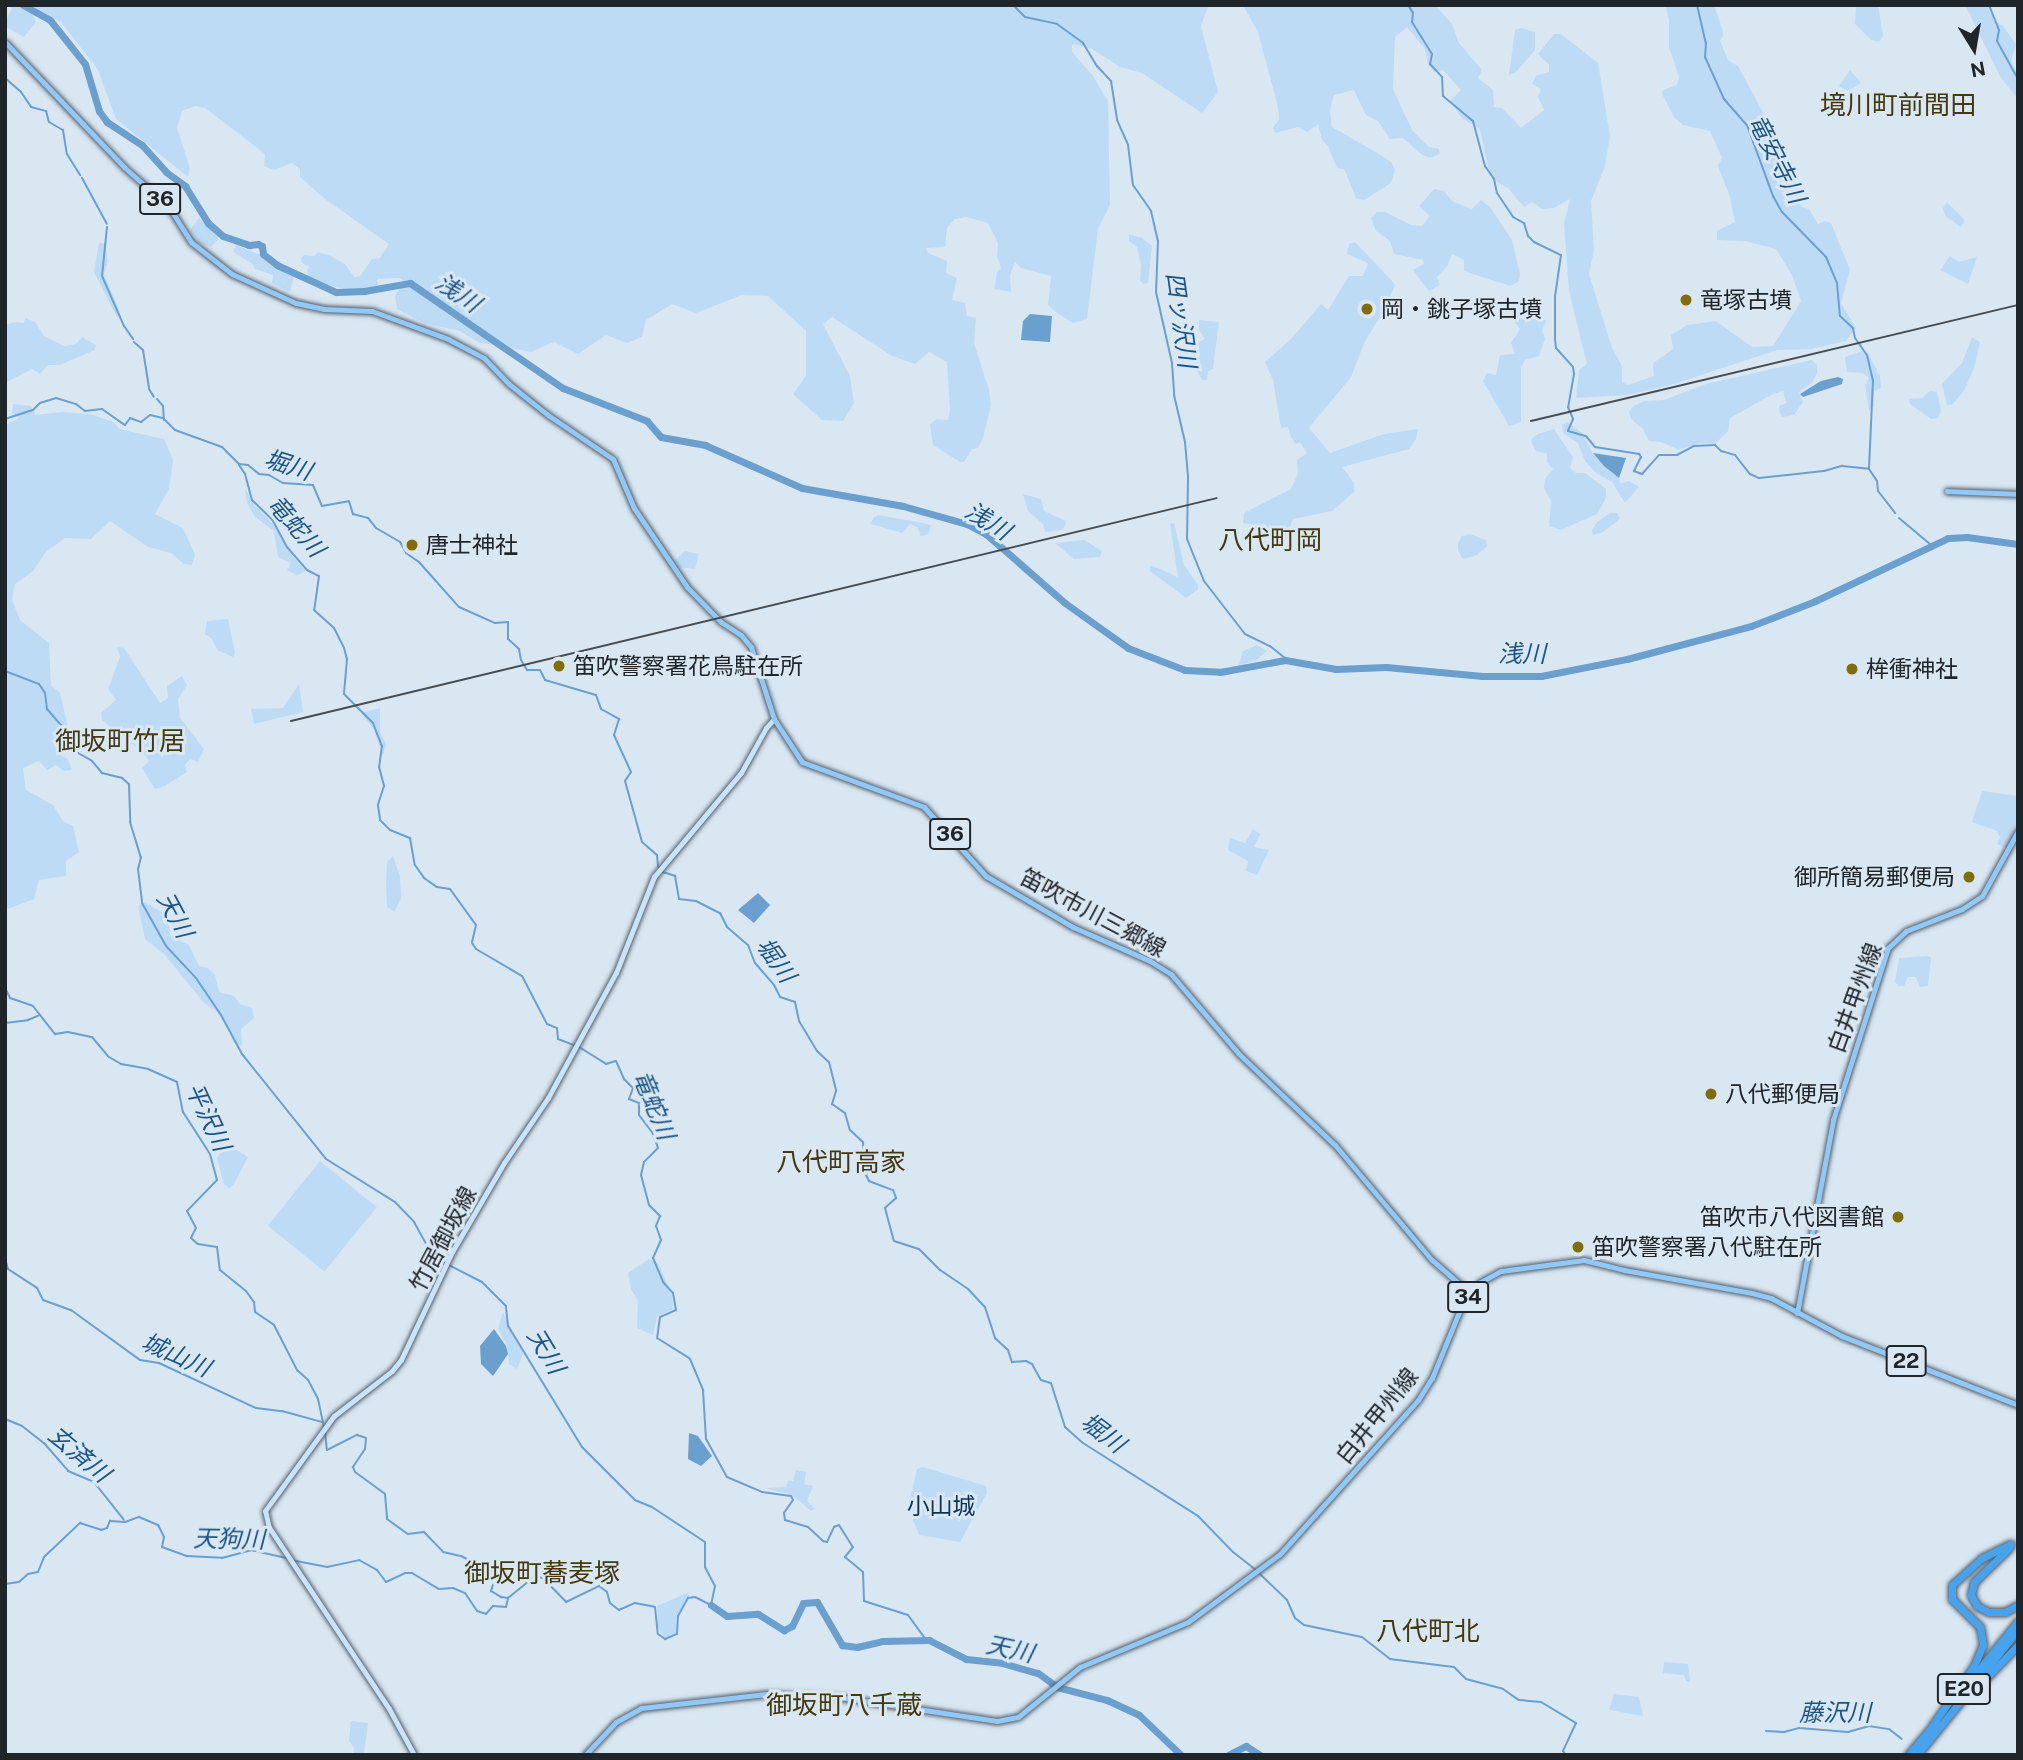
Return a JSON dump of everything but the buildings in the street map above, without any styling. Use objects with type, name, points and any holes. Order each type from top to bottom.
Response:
[{"type":"highway","points":[[1932,1727],[1974,1666],[1983,1645],[1980,1627],[1952,1599],[1952,1585],[1982,1558],[2011,1544],[2006,1554],[1974,1582],[1971,1595],[1977,1606],[1989,1612],[2005,1612],[2018,1605]]},
{"type":"highway","name":"E20","points":[[1908,1755],[2018,1621]]},
{"type":"highway","name":"E20","points":[[1917,1755],[2018,1630]]},
{"type":"highway","points":[[1925,1745],[2018,1645]]},
{"type":"main road","name":"笛吹市川三郷線","points":[[5,42],[124,167],[169,207],[191,242],[232,274],[296,303],[324,309],[372,311],[448,339],[484,358],[509,384],[548,415],[613,459],[634,508],[687,586],[721,622],[751,647],[775,719],[791,749],[805,765],[924,807],[986,876],[1073,927],[1150,961],[1171,974],[1239,1054],[1335,1145],[1432,1261],[1470,1293]]},
{"type":"main road","points":[[1947,491],[2018,494]]},
{"type":"main road","name":"竹居御坂線","points":[[414,1755],[389,1709],[266,1523],[265,1511],[325,1427],[401,1360],[447,1263],[576,1046],[623,958],[644,897],[660,869],[741,773],[766,728],[775,719]]},
{"type":"main road","name":"白井甲州線","points":[[585,1755],[620,1719],[656,1704],[791,1693],[885,1703],[997,1721],[1018,1717],[1061,1680],[1090,1662],[1188,1622],[1280,1554],[1418,1400],[1470,1293],[1486,1278],[1501,1270],[1584,1260],[1752,1293],[1772,1298],[1797,1312],[1833,1120],[1888,948],[1906,931],[1962,909],[1982,896],[2018,831]]},
{"type":"main road","name":"22","points":[[1797,1312],[1842,1336],[2018,1405]]},
{"type":"green space","points":[[10,5],[1204,5],[1208,7],[1201,26],[1218,92],[1202,113],[1142,73],[1120,67],[1092,49],[1072,44],[1072,52],[1093,76],[1108,101],[1110,205],[1098,229],[1087,319],[1073,323],[1057,313],[1048,305],[1051,276],[1021,268],[1015,262],[1010,275],[1011,292],[994,289],[997,272],[1001,268],[997,257],[998,243],[988,223],[966,217],[955,219],[947,228],[945,247],[926,248],[928,253],[947,261],[946,273],[957,278],[952,300],[965,303],[967,316],[976,318],[974,343],[989,390],[991,405],[983,438],[978,448],[972,449],[964,462],[960,462],[933,445],[930,424],[937,419],[948,420],[950,409],[947,362],[929,352],[915,364],[892,356],[832,317],[823,324],[850,376],[854,403],[843,421],[822,420],[793,394],[806,376],[806,331],[768,296],[742,295],[696,313],[672,304],[646,320],[642,337],[627,343],[606,335],[578,354],[554,342],[531,352],[478,342],[460,331],[424,323],[397,309],[395,296],[404,281],[399,278],[377,279],[378,285],[372,288],[350,290],[317,283],[309,278],[307,270],[310,267],[302,263],[301,258],[304,255],[314,256],[318,252],[331,256],[345,264],[354,277],[360,276],[372,259],[380,258],[389,244],[325,199],[300,177],[300,169],[292,163],[274,170],[264,166],[265,154],[205,108],[195,106],[182,111],[177,128],[190,168],[188,177],[116,119],[98,70],[61,22],[42,12],[32,13],[36,22],[24,37],[6,27],[5,21],[12,9]]},
{"type":"green space","points":[[1243,5],[1435,5],[1452,24],[1459,43],[1482,70],[1478,78],[1493,90],[1494,107],[1502,108],[1521,128],[1544,110],[1538,97],[1541,89],[1532,84],[1536,76],[1549,72],[1549,65],[1538,54],[1554,34],[1561,34],[1598,63],[1610,136],[1605,166],[1591,201],[1594,250],[1589,274],[1612,348],[1622,366],[1622,382],[1628,385],[1654,376],[1653,363],[1673,349],[1671,335],[1687,325],[1716,321],[1752,347],[1773,346],[1801,301],[1792,275],[1776,249],[1745,241],[1717,240],[1717,231],[1735,222],[1729,194],[1718,166],[1722,158],[1710,131],[1683,125],[1674,117],[1662,94],[1663,90],[1677,85],[1679,77],[1669,47],[1669,20],[1665,5],[1714,5],[1722,28],[1723,36],[1720,41],[1728,60],[1738,66],[1767,120],[1791,194],[1802,207],[1809,209],[1818,224],[1825,221],[1831,223],[1850,270],[1841,303],[1856,328],[1846,341],[1811,349],[1777,350],[1674,384],[1627,395],[1576,398],[1579,370],[1587,364],[1569,291],[1564,225],[1570,199],[1554,208],[1542,209],[1532,202],[1524,207],[1508,188],[1497,182],[1488,167],[1480,129],[1462,118],[1450,101],[1461,90],[1443,70],[1434,72],[1428,65],[1425,49],[1407,27],[1395,37],[1393,89],[1412,130],[1429,147],[1439,149],[1440,154],[1430,158],[1421,154],[1403,138],[1390,139],[1378,121],[1366,115],[1354,90],[1334,95],[1330,110],[1332,127],[1391,162],[1395,170],[1391,183],[1364,200],[1356,198],[1344,169],[1337,168],[1328,146],[1322,140],[1318,124],[1307,132],[1298,127],[1275,133],[1273,127],[1279,120],[1278,107],[1258,32]]},
{"type":"green space","points":[[1856,5],[1878,5],[1883,36],[1879,42],[1871,40],[1855,24]]},
{"type":"green space","points":[[1965,5],[1991,5],[1994,21],[2003,26],[2016,44],[2011,61],[2018,76],[2018,99],[2001,78]]},
{"type":"green space","points":[[1520,28],[1535,32],[1535,50],[1516,72],[1509,75],[1515,30]]},
{"type":"green space","points":[[1850,70],[1861,83],[1848,91],[1839,86]]},
{"type":"green space","points":[[1434,189],[1444,191],[1452,201],[1472,209],[1481,200],[1490,207],[1512,240],[1520,274],[1519,281],[1510,286],[1464,271],[1464,260],[1452,254],[1448,265],[1437,277],[1440,285],[1429,291],[1413,270],[1424,264],[1423,260],[1394,254],[1390,241],[1376,231],[1371,218],[1377,212],[1385,212],[1411,225],[1422,226],[1430,216],[1419,206]]},
{"type":"green space","points":[[1947,202],[1965,220],[1961,227],[1945,216],[1943,208]]},
{"type":"green space","points":[[199,218],[218,236],[218,240],[211,247],[199,243],[190,230]]},
{"type":"green space","points":[[1129,234],[1142,238],[1152,246],[1148,283],[1140,281],[1141,265],[1137,247],[1129,241]]},
{"type":"green space","points":[[1355,242],[1395,284],[1386,307],[1365,341],[1351,377],[1309,428],[1330,453],[1384,434],[1418,429],[1416,439],[1409,449],[1342,467],[1354,483],[1354,492],[1332,511],[1293,519],[1289,529],[1278,531],[1243,523],[1244,513],[1291,489],[1298,473],[1297,460],[1307,453],[1300,442],[1296,444],[1288,427],[1281,428],[1273,380],[1265,362],[1291,339],[1321,304],[1328,310],[1349,276],[1363,276],[1368,263],[1347,254],[1349,244]]},
{"type":"green space","points":[[99,243],[105,244],[108,261],[104,275],[120,312],[117,317],[94,272]]},
{"type":"green space","points":[[236,245],[260,255],[294,276],[290,292],[272,283],[273,275],[255,269],[253,264],[233,252]]},
{"type":"green space","points":[[1950,256],[1959,262],[1977,257],[1968,284],[1940,270]]},
{"type":"green space","points":[[1533,307],[1546,321],[1542,330],[1545,339],[1539,356],[1525,360],[1521,368],[1521,422],[1509,426],[1483,381],[1487,373],[1496,375],[1500,355],[1515,354],[1511,343],[1520,329],[1512,318],[1516,312],[1526,314]]},
{"type":"green space","points":[[25,318],[35,322],[44,336],[64,346],[76,344],[82,337],[96,345],[95,350],[59,365],[48,365],[40,374],[32,369],[5,383],[5,325],[24,323]]},
{"type":"green space","points":[[1199,320],[1219,322],[1213,369],[1208,371],[1207,380],[1202,380],[1198,373],[1192,346],[1205,339],[1199,330]]},
{"type":"green space","points":[[1972,337],[1980,342],[1974,368],[1964,391],[1952,405],[1947,405],[1942,384],[1962,363]]},
{"type":"green space","points":[[1867,352],[1880,376],[1881,388],[1874,391],[1874,407],[1869,410],[1865,385],[1869,378],[1863,373],[1847,372],[1845,357]]},
{"type":"green space","points":[[1812,360],[1817,365],[1817,373],[1812,383],[1799,392],[1803,402],[1794,415],[1782,417],[1780,413],[1779,406],[1786,403],[1783,391],[1771,395],[1730,418],[1728,431],[1715,444],[1700,443],[1679,450],[1661,442],[1649,441],[1643,429],[1631,419],[1629,412],[1633,406],[1645,401],[1664,400],[1706,384]]},
{"type":"green space","points":[[1930,391],[1937,392],[1941,410],[1938,418],[1931,419],[1910,404],[1909,399],[1922,398]]},
{"type":"green space","points":[[13,404],[31,406],[36,415],[62,412],[90,414],[114,422],[119,429],[164,439],[173,460],[169,489],[155,514],[183,528],[195,555],[192,565],[184,564],[171,553],[148,547],[110,521],[91,539],[65,538],[46,552],[33,571],[15,584],[12,600],[20,620],[49,643],[51,685],[60,693],[72,745],[61,756],[68,759],[72,770],[64,771],[56,765],[47,770],[39,761],[23,768],[26,790],[53,805],[63,821],[73,826],[79,852],[66,861],[66,876],[39,880],[34,899],[8,909],[5,905],[5,425],[19,418],[12,413]]},
{"type":"green space","points":[[1567,422],[1582,433],[1594,455],[1619,478],[1620,483],[1629,481],[1639,487],[1625,503],[1612,482],[1596,473],[1585,461],[1578,443],[1563,433],[1562,425]]},
{"type":"green space","points":[[1554,429],[1573,457],[1570,468],[1576,473],[1585,473],[1606,489],[1606,498],[1597,514],[1561,530],[1549,526],[1551,501],[1544,488],[1545,479],[1553,469],[1547,462],[1547,454],[1536,451],[1531,439]]},
{"type":"green space","points":[[245,488],[253,503],[275,526],[286,548],[306,571],[297,575],[287,570],[291,563],[278,557],[274,531],[255,517],[247,503]]},
{"type":"green space","points":[[1023,494],[1041,499],[1044,511],[1064,520],[1066,524],[1062,530],[1045,532],[1043,524],[1028,511]]},
{"type":"green space","points":[[1610,513],[1617,513],[1620,519],[1603,532],[1593,535],[1592,530],[1597,522]]},
{"type":"green space","points":[[878,515],[931,525],[928,534],[921,536],[917,527],[910,524],[902,533],[871,524],[873,518]]},
{"type":"green space","points":[[1174,523],[1184,565],[1198,585],[1198,589],[1186,598],[1150,571],[1150,566],[1153,566],[1178,577],[1170,524]]},
{"type":"green space","points":[[1470,534],[1486,540],[1487,546],[1477,555],[1463,559],[1458,543],[1462,536]]},
{"type":"green space","points":[[1084,540],[1102,551],[1100,557],[1074,559],[1055,543]]},
{"type":"green space","points":[[685,551],[699,554],[695,569],[677,567],[675,560]]},
{"type":"green space","points":[[228,619],[235,653],[233,657],[217,650],[212,639],[205,634],[207,621]]},
{"type":"green space","points":[[1257,645],[1267,651],[1255,661],[1239,665],[1243,651]]},
{"type":"green space","points":[[117,647],[124,648],[160,703],[168,698],[167,686],[182,676],[187,685],[178,699],[180,718],[204,749],[198,762],[190,759],[185,765],[187,772],[165,786],[155,789],[142,768],[149,761],[142,752],[102,720],[101,713],[116,700],[108,689],[120,657]]},
{"type":"green space","points":[[299,684],[303,712],[254,724],[251,709],[283,708]]},
{"type":"green space","points":[[380,708],[380,732],[386,744],[383,756],[373,728],[363,716],[364,712]]},
{"type":"green space","points":[[1982,791],[2018,796],[2018,828],[2006,848],[1997,844],[2000,837],[1997,831],[1972,822]]},
{"type":"green space","points":[[1253,829],[1260,834],[1254,847],[1269,850],[1257,875],[1246,871],[1248,861],[1228,850],[1230,838],[1245,843]]},
{"type":"green space","points":[[393,856],[400,876],[401,899],[394,912],[387,907],[386,883],[387,862]]},
{"type":"green space","points":[[145,902],[168,916],[170,935],[189,945],[199,966],[208,968],[215,975],[219,992],[234,996],[240,1004],[252,1008],[254,1018],[241,1029],[242,1046],[233,1042],[232,1033],[217,1012],[204,1003],[165,955],[145,939],[138,906]]},
{"type":"green space","points":[[1899,958],[1931,958],[1928,986],[1920,987],[1916,977],[1908,977],[1904,986],[1895,982]]},
{"type":"green space","points":[[225,1146],[232,1147],[248,1157],[234,1184],[229,1188],[224,1184],[217,1158]]},
{"type":"green space","points":[[320,1161],[377,1207],[324,1271],[268,1226]]},
{"type":"green space","points":[[649,1259],[658,1263],[672,1295],[673,1309],[657,1317],[653,1335],[637,1328],[638,1301],[631,1289],[628,1273]]},
{"type":"green space","points":[[503,1312],[523,1354],[517,1369],[509,1364],[507,1345],[498,1329]]},
{"type":"green space","name":"小山城","points":[[923,1467],[986,1486],[987,1493],[960,1542],[919,1535],[908,1508],[917,1469]]},
{"type":"green space","points":[[796,1470],[806,1472],[804,1484],[813,1486],[807,1501],[815,1509],[811,1511],[792,1495],[765,1488],[786,1487],[788,1481],[793,1481]]},
{"type":"green space","points":[[687,1593],[689,1595],[676,1617],[676,1633],[664,1638],[658,1627],[657,1606]]},
{"type":"green space","points":[[1664,1662],[1688,1664],[1690,1682],[1686,1681],[1684,1675],[1663,1673]]},
{"type":"green space","points":[[1614,1694],[1639,1697],[1643,1716],[1609,1710]]},
{"type":"green space","points":[[351,1721],[368,1723],[364,1755],[353,1755],[354,1748],[349,1741]]},
{"type":"water","points":[[1030,314],[1052,316],[1050,342],[1021,340],[1023,321]]},
{"type":"water","points":[[1838,377],[1843,379],[1842,384],[1803,397],[1800,394],[1821,381]]},
{"type":"water","points":[[1593,453],[1626,458],[1619,478],[1604,466]]},
{"type":"water","points":[[758,893],[770,905],[754,923],[738,910]]},
{"type":"water","points":[[494,1329],[506,1346],[508,1354],[493,1376],[481,1364],[480,1346]]},
{"type":"water","points":[[689,1433],[698,1436],[712,1456],[701,1466],[688,1459]]},
{"type":"waterway","name":"浅川","points":[[23,5],[50,20],[85,64],[99,111],[107,122],[142,145],[166,172],[185,186],[208,223],[223,236],[249,245],[258,244],[262,246],[263,254],[277,265],[336,292],[364,291],[410,283],[563,388],[647,421],[661,437],[705,445],[802,488],[903,506],[967,524],[986,534],[1065,603],[1128,648],[1185,670],[1220,672],[1285,660],[1336,669],[1386,667],[1483,676],[1541,676],[1627,659],[1751,626],[1815,601],[1948,538],[1967,537],[2018,544]]},
{"type":"waterway","name":"四ッ沢川","points":[[1013,5],[1025,17],[1057,24],[1083,43],[1097,66],[1111,81],[1117,120],[1128,145],[1133,185],[1151,211],[1158,241],[1156,292],[1172,363],[1174,395],[1185,442],[1188,477],[1187,539],[1204,581],[1245,634],[1270,646],[1287,660]]},
{"type":"waterway","points":[[1408,5],[1413,13],[1412,22],[1432,54],[1430,64],[1442,77],[1443,96],[1473,121],[1485,166],[1494,179],[1497,193],[1513,217],[1524,223],[1528,236],[1534,242],[1561,255],[1555,296],[1555,339],[1556,348],[1573,367],[1574,374],[1568,407],[1573,419],[1568,431],[1586,436],[1595,447],[1639,454],[1641,457],[1634,471],[1642,474],[1659,455],[1677,455],[1694,446],[1715,445],[1721,451],[1735,455],[1750,474],[1759,478],[1824,471],[1842,466],[1869,469]]},
{"type":"waterway","name":"竜安寺川","points":[[1697,5],[1706,43],[1705,57],[1724,99],[1747,125],[1773,196],[1782,212],[1826,257],[1837,283],[1840,316],[1853,328],[1855,338],[1867,355],[1873,380],[1869,469],[1877,481],[1878,491],[1895,513]]},
{"type":"waterway","points":[[1989,5],[1999,30],[1997,41],[2018,79]]},
{"type":"waterway","points":[[5,78],[21,92],[31,107],[46,111],[49,122],[63,130],[67,154],[80,175]]},
{"type":"waterway","points":[[82,178],[107,224]]},
{"type":"waterway","points":[[107,227],[102,276],[124,326],[133,339]]},
{"type":"waterway","points":[[134,342],[143,350],[149,389],[154,397]]},
{"type":"waterway","name":"堀川","points":[[5,419],[33,410],[40,403],[56,398],[76,404],[85,411],[102,409],[125,425],[130,418],[141,422],[150,415],[163,418],[175,430],[222,447],[239,464],[248,465],[259,474],[269,475],[283,483],[313,485],[322,506],[349,501],[353,514],[368,518],[376,528],[400,542],[406,553],[419,562],[459,607],[495,623],[508,622],[508,639],[519,649],[527,670],[540,670],[545,680],[596,695],[601,709],[619,719],[614,735],[631,772],[625,781],[642,842],[657,855],[658,866],[663,872],[675,876],[679,899],[696,901],[720,913],[727,927],[748,945],[755,963],[774,985],[780,997],[795,1002],[799,1021],[817,1051],[829,1062],[836,1091],[832,1104],[845,1113],[850,1130],[863,1142],[864,1159],[873,1163],[866,1175],[869,1181],[893,1190],[896,1198],[885,1208],[894,1241],[919,1249],[940,1270],[968,1289],[985,1307],[995,1338],[1008,1350],[1012,1362],[1026,1361],[1032,1364],[1041,1380],[1051,1383],[1065,1427],[1083,1443],[1198,1516],[1233,1552],[1255,1569]]},
{"type":"waterway","points":[[157,399],[163,406],[164,420]]},
{"type":"waterway","name":"竜蛇川","points":[[239,465],[245,474],[252,500],[272,519],[287,547],[307,570],[319,576],[314,610],[334,628],[344,648],[347,659],[344,694],[373,723],[382,746],[379,767],[384,786],[378,805],[380,820],[390,830],[410,838],[415,865],[424,878],[437,887],[450,889],[476,925],[472,943],[476,949],[522,976],[547,1024],[557,1028],[558,1039],[579,1047],[606,1064],[616,1061],[624,1079],[633,1088],[629,1099],[639,1103],[639,1115],[652,1132],[658,1148],[644,1162],[641,1175],[649,1205],[660,1216],[656,1226],[661,1240],[653,1258],[663,1282],[673,1293],[676,1310],[660,1317],[657,1338],[690,1359],[703,1390],[706,1439],[727,1477],[762,1492],[791,1496],[793,1500],[784,1513],[785,1520],[808,1527],[823,1541],[827,1542],[834,1527],[839,1525],[853,1547],[845,1557],[863,1572],[864,1601],[908,1615],[927,1641]]},
{"type":"waterway","name":"竜安寺川","points":[[1899,518],[1931,545]]},
{"type":"waterway","name":"天川","points":[[5,671],[39,684],[45,693],[47,709],[61,725],[69,748],[92,761],[102,773],[122,778],[129,784],[130,822],[141,857],[138,869],[142,903],[166,946],[196,978],[221,1015],[242,1054],[326,1159],[395,1202],[414,1222],[430,1251],[445,1262]]},
{"type":"waterway","name":"平沢川","points":[[5,988],[10,998],[33,1006],[55,1034],[68,1032],[92,1037],[109,1057],[121,1064],[148,1069],[177,1082],[183,1112],[210,1154],[217,1180],[187,1211],[196,1228],[191,1238],[198,1244],[217,1247],[220,1270],[246,1291],[254,1302],[255,1312],[274,1325],[297,1370],[308,1380],[318,1399],[324,1427]]},
{"type":"waterway","points":[[5,1023],[28,1020],[40,1015]]},
{"type":"waterway","name":"城山川","points":[[5,1258],[8,1269],[37,1288],[43,1300],[71,1310],[140,1360],[159,1363],[256,1408],[282,1411],[322,1422]]},
{"type":"waterway","name":"玄済川","points":[[325,1432],[327,1450],[357,1435],[366,1438],[365,1449],[353,1467],[355,1472],[385,1494],[387,1519],[408,1534],[424,1532],[443,1552],[461,1556],[490,1571],[495,1578],[491,1591],[501,1597],[508,1598],[535,1576],[543,1578],[566,1602],[599,1586],[607,1592],[610,1603],[619,1610],[635,1603],[655,1607],[658,1634],[665,1639],[677,1634],[678,1616],[688,1598],[695,1597],[711,1605],[715,1586],[705,1567],[705,1542],[652,1507],[635,1500],[582,1447],[508,1326],[506,1306],[482,1282],[449,1265]]},
{"type":"waterway","name":"玄済川","points":[[5,1419],[22,1426],[44,1443],[68,1471],[94,1482],[124,1520]]},
{"type":"waterway","name":"天狗川","points":[[5,1584],[19,1582],[28,1574],[38,1572],[44,1557],[80,1523],[101,1530],[107,1528],[110,1521],[125,1522],[139,1517],[158,1525],[164,1537],[162,1547],[187,1556],[222,1558],[251,1550],[286,1558]]},
{"type":"waterway","name":"天狗川","points":[[291,1560],[327,1567],[359,1560],[377,1570],[386,1582],[405,1573],[412,1573],[439,1589],[453,1588],[465,1593],[477,1611],[486,1614],[493,1606],[506,1607],[508,1598]]},
{"type":"waterway","name":"堀川","points":[[1259,1573],[1287,1600],[1295,1618],[1304,1625],[1362,1637],[1390,1659],[1454,1667],[1466,1679],[1503,1689],[1519,1700],[1541,1702],[1576,1723],[1563,1751],[1566,1755]]},
{"type":"waterway","name":"天川","points":[[711,1605],[727,1616],[758,1614],[784,1630],[792,1626],[803,1603],[817,1602],[842,1645],[857,1647],[882,1641],[929,1640],[966,1659],[1002,1663],[1038,1673],[1057,1687],[1107,1700],[1139,1715],[1181,1755]]},
{"type":"waterway","name":"藤沢川","points":[[1766,1731],[1784,1732],[1799,1728],[1848,1732],[1869,1726],[1889,1729],[1902,1739]]},
{"type":"waterway","name":"天川","points":[[1228,1755],[1246,1746],[1260,1755]]},
{"type":"railway","points":[[1531,421],[2018,305]]},
{"type":"railway","points":[[291,721],[1217,498]]},
{"type":"place","name":"竜塚古墳","points":[[1686,300]]},
{"type":"place","name":"岡・銚子塚古墳","points":[[1367,309]]},
{"type":"place","name":"唐士神社","points":[[412,545]]},
{"type":"place","name":"笛吹警察署花鳥駐在所","points":[[559,666]]},
{"type":"place","name":"桙衝神社","points":[[1852,669]]},
{"type":"place","name":"御所簡易郵便局","points":[[1969,877]]},
{"type":"place","name":"八代郵便局","points":[[1711,1094]]},
{"type":"place","name":"笛吹市八代図書館","points":[[1898,1217]]},
{"type":"place","name":"笛吹警察署八代駐在所","points":[[1578,1247]]},
{"type":"district","name":"境川町前間田","points":[[1898,105]]},
{"type":"district","name":"八代町岡","points":[[1270,540]]},
{"type":"district","name":"御坂町竹居","points":[[120,741]]},
{"type":"district","name":"八代町高家","points":[[841,1162]]},
{"type":"district","name":"御坂町蕎麦塚","points":[[542,1573]]},
{"type":"district","name":"八代町北","points":[[1428,1631]]},
{"type":"district","name":"御坂町八千蔵","points":[[844,1705]]}]
